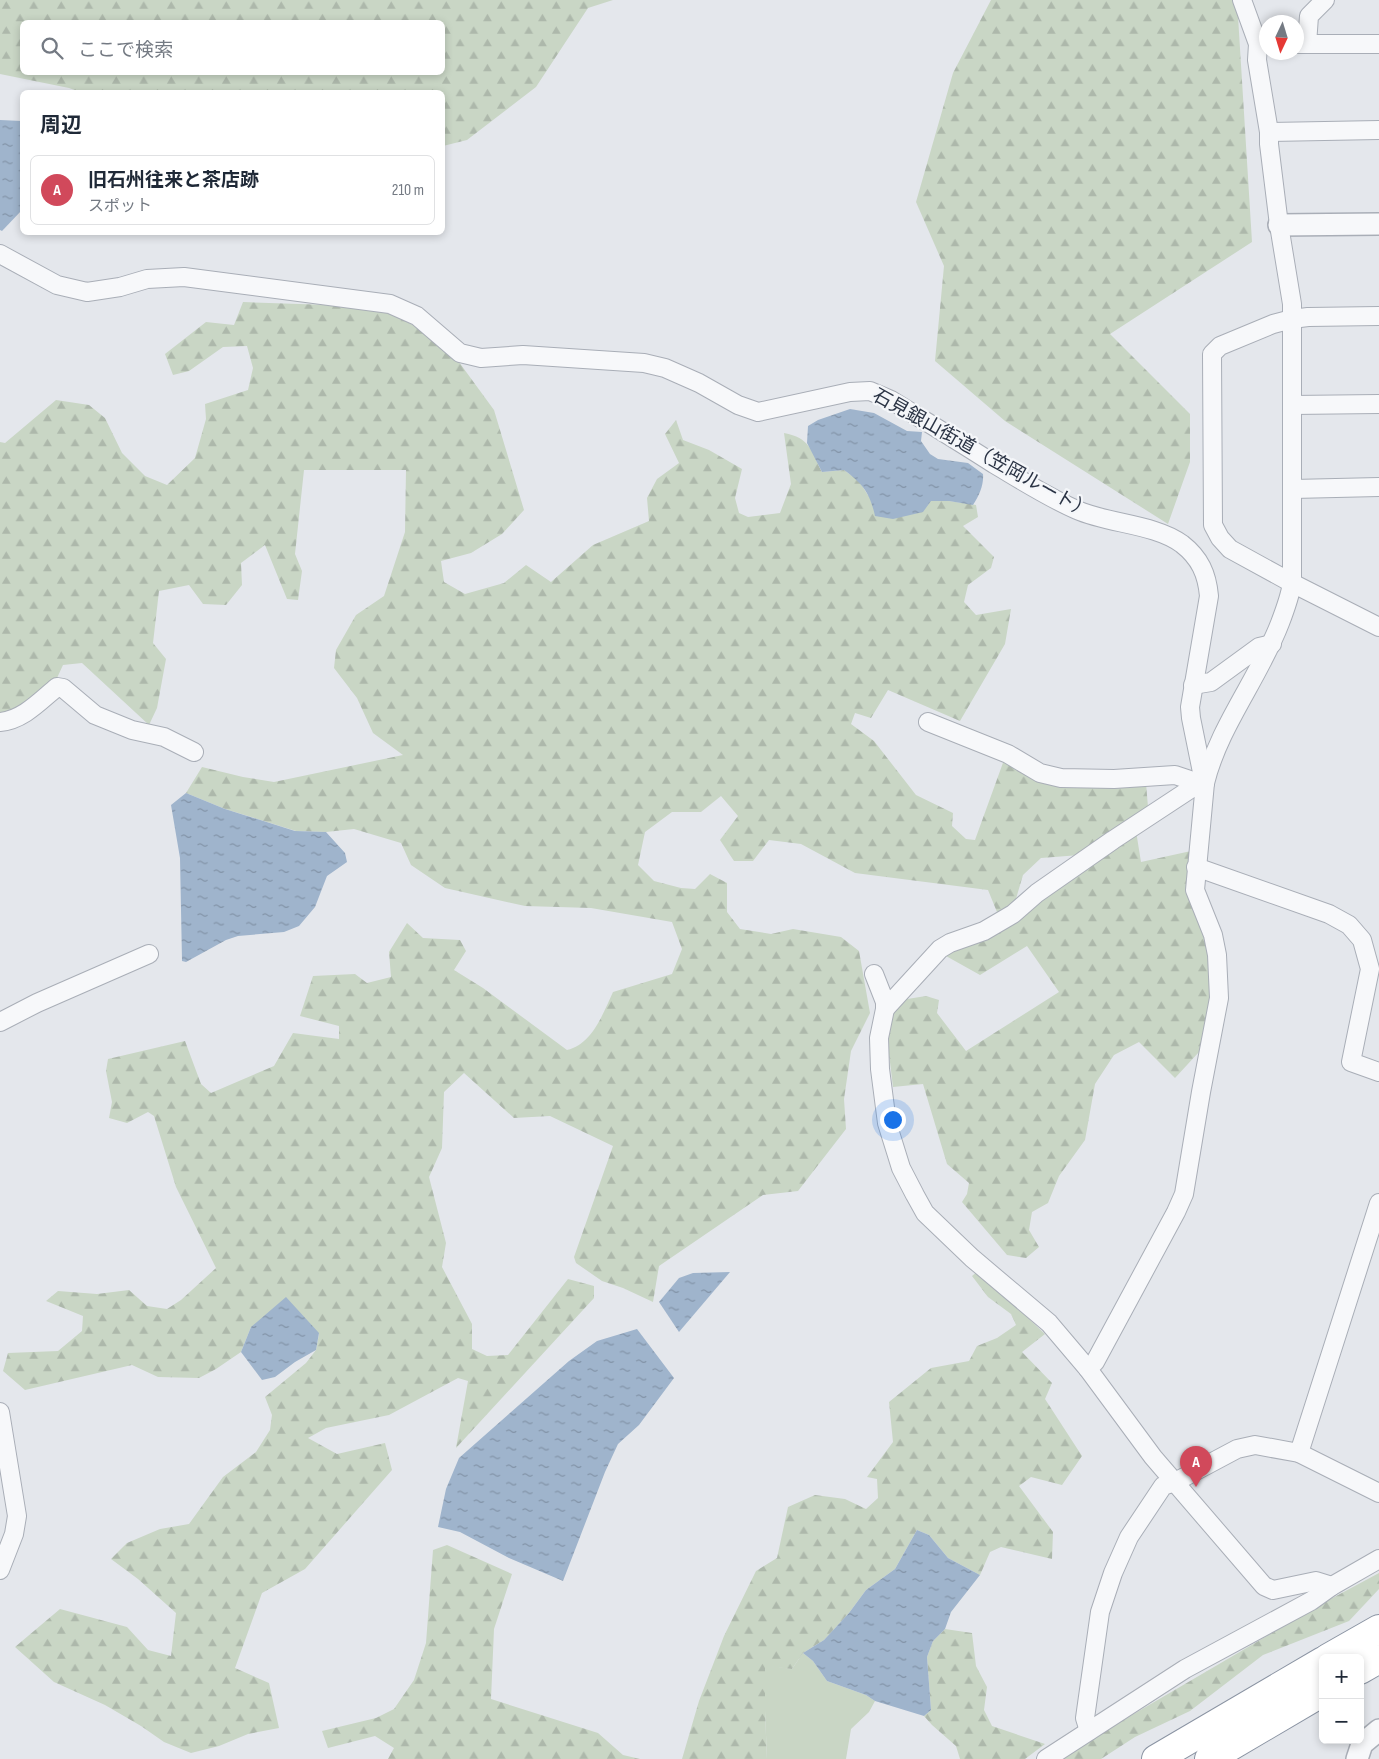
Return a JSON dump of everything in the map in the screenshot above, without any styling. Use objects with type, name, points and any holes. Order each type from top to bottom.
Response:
[{"type":"highway","points":[[1335,1654],[1379,1629]]},
{"type":"highway","points":[[1364,1668],[1379,1659]]},
{"type":"highway","points":[[1156,1759],[1319,1663]]},
{"type":"highway","points":[[1209,1759],[1319,1694]]},
{"type":"street","points":[[1257,0],[1244,8],[1259,38]]},
{"type":"street","points":[[1304,36],[1309,16],[1325,0]]},
{"type":"street","points":[[1304,44],[1379,44]]},
{"type":"street","points":[[1088,1369],[1095,1362],[1184,1194],[1219,998],[1217,955],[1213,935],[1195,890],[1205,783],[1220,740],[1272,644],[1290,596],[1292,583],[1292,304],[1279,225],[1269,132],[1257,60],[1259,54]]},
{"type":"street","points":[[1269,132],[1379,130]]},
{"type":"street","points":[[1279,225],[1379,224]]},
{"type":"street","name":"石見銀山街道（笠岡ルート）","points":[[0,254],[58,285],[88,292],[120,287],[147,279],[184,277],[390,304],[417,316],[460,353],[482,358],[524,355],[644,363],[665,368],[738,405],[758,412],[850,392],[870,391],[891,400],[1024,482],[1077,510],[1096,518],[1163,534],[1181,544],[1196,559],[1208,580],[1209,596],[1190,707],[1205,783]]},
{"type":"street","points":[[1379,316],[1292,319],[1273,324],[1220,346],[1212,354],[1213,524],[1220,538],[1230,548],[1292,583],[1379,625]]},
{"type":"street","points":[[1292,406],[1379,404]]},
{"type":"street","points":[[1293,489],[1379,487]]},
{"type":"street","points":[[1193,685],[1211,682],[1259,647],[1272,644]]},
{"type":"street","points":[[0,722],[8,721],[27,712],[57,687],[63,688],[96,715],[132,730],[164,737],[194,752]]},
{"type":"street","points":[[928,722],[1008,754],[1040,773],[1061,778],[1114,779],[1175,775],[1205,783]]},
{"type":"street","points":[[885,1009],[940,949],[950,943],[984,930],[1013,914],[1037,893],[1113,840],[1192,788],[1205,783]]},
{"type":"street","points":[[1196,867],[1329,914],[1349,925],[1362,940],[1370,970],[1351,1062],[1379,1072]]},
{"type":"street","points":[[0,1022],[37,1003],[149,954]]},
{"type":"street","points":[[874,974],[885,1009],[879,1038],[880,1069],[887,1123],[901,1168],[925,1213],[972,1258],[1049,1323],[1088,1369],[1153,1457],[1243,1564],[1264,1586],[1273,1590],[1316,1581],[1332,1586]]},
{"type":"street","points":[[1299,1452],[1379,1203]]},
{"type":"street","points":[[0,1412],[17,1516],[14,1534],[0,1570]]},
{"type":"street","points":[[1089,1731],[1085,1718],[1100,1612],[1113,1573],[1129,1537],[1162,1486],[1175,1482],[1237,1450],[1255,1445],[1299,1452],[1379,1493]]},
{"type":"street","points":[[1046,1759],[1185,1669],[1311,1600],[1379,1559]]},
{"type":"street","points":[[1357,1759],[1362,1744],[1379,1730]]},
{"type":"green space","points":[[0,0],[613,0],[588,8],[536,87],[467,140],[445,146],[445,90],[74,90],[0,74]]},
{"type":"green space","points":[[991,0],[1237,0],[1252,242],[1110,334],[1190,414],[1190,462],[1168,524],[1005,421],[935,361],[944,266],[916,202],[953,73]]},
{"type":"green space","points":[[243,302],[360,306],[390,313],[436,340],[456,358],[494,410],[524,510],[502,534],[471,553],[441,561],[444,582],[465,594],[504,583],[526,565],[551,582],[593,545],[649,521],[647,498],[657,479],[679,463],[665,434],[676,420],[683,440],[709,450],[742,469],[735,498],[739,513],[748,517],[780,513],[791,484],[784,433],[799,438],[809,446],[822,472],[844,470],[859,481],[871,500],[949,501],[976,505],[978,517],[963,526],[994,557],[991,568],[968,585],[964,602],[976,615],[1011,609],[1005,644],[960,721],[888,690],[871,718],[855,713],[851,724],[874,741],[916,795],[953,813],[952,826],[966,839],[975,840],[1004,760],[1031,779],[1082,784],[1146,783],[1148,807],[1080,855],[1041,858],[1023,875],[1015,902],[997,912],[988,890],[855,873],[801,844],[769,840],[753,861],[734,861],[720,840],[738,816],[721,796],[701,812],[672,812],[645,832],[638,865],[654,881],[681,888],[695,889],[710,874],[727,883],[727,912],[740,929],[771,934],[793,929],[841,937],[859,951],[870,1013],[851,1051],[844,1099],[846,1129],[798,1191],[763,1195],[659,1266],[653,1302],[623,1288],[602,1281],[576,1263],[574,1257],[613,1146],[550,1116],[514,1118],[464,1073],[444,1092],[442,1148],[429,1177],[446,1243],[442,1267],[472,1324],[472,1349],[487,1356],[508,1355],[568,1279],[594,1286],[594,1298],[456,1448],[468,1381],[458,1378],[389,1415],[326,1428],[308,1438],[337,1454],[385,1443],[392,1470],[305,1569],[262,1593],[235,1668],[269,1683],[279,1728],[248,1734],[219,1746],[191,1753],[164,1742],[105,1705],[54,1682],[15,1647],[60,1609],[127,1627],[148,1650],[171,1656],[176,1613],[138,1579],[111,1559],[127,1543],[160,1529],[189,1524],[223,1477],[256,1452],[270,1430],[272,1415],[265,1397],[306,1363],[316,1350],[319,1334],[251,1327],[241,1352],[199,1378],[158,1377],[132,1365],[25,1390],[3,1371],[8,1353],[58,1351],[82,1331],[83,1316],[46,1301],[58,1291],[97,1294],[129,1290],[147,1306],[167,1309],[181,1300],[216,1268],[176,1187],[154,1116],[148,1112],[127,1123],[109,1118],[112,1102],[106,1071],[108,1059],[185,1041],[201,1084],[211,1093],[274,1066],[293,1033],[339,1039],[339,1026],[300,1016],[313,976],[355,974],[367,983],[391,977],[389,952],[407,923],[423,938],[460,940],[466,951],[454,970],[483,988],[567,1050],[576,1047],[590,1035],[601,1018],[613,992],[672,974],[682,949],[672,922],[591,908],[525,906],[445,888],[411,865],[401,843],[354,829],[326,832],[296,831],[225,809],[186,793],[202,767],[274,782],[403,755],[373,733],[357,698],[334,668],[336,650],[356,615],[384,596],[405,532],[406,470],[304,470],[295,554],[302,571],[298,600],[287,599],[265,545],[241,563],[242,585],[226,605],[203,604],[189,585],[159,591],[153,643],[166,659],[157,708],[149,725],[82,663],[63,665],[57,678],[25,706],[0,715],[0,442],[5,443],[56,400],[89,405],[105,418],[122,453],[145,476],[167,485],[195,458],[206,419],[205,404],[248,390],[253,368],[247,346],[223,347],[189,371],[173,375],[165,354],[206,322],[234,325]]},
{"type":"green space","points":[[1136,831],[1141,862],[1191,851],[1187,891],[1210,955],[1211,991],[1199,1052],[1175,1078],[1139,1042],[1114,1055],[1095,1084],[1085,1140],[1059,1176],[1048,1203],[1032,1212],[1029,1230],[1039,1247],[1026,1258],[1007,1255],[962,1202],[967,1194],[969,1183],[947,1164],[923,1084],[893,1087],[885,1021],[901,1000],[926,996],[939,1000],[937,1013],[966,1051],[1059,992],[1027,946],[980,975],[946,956]]},
{"type":"green space","points":[[978,1271],[1045,1334],[1022,1352],[1052,1383],[1045,1399],[1082,1456],[1062,1485],[1031,1477],[1019,1486],[1053,1532],[1052,1559],[1001,1547],[990,1552],[980,1575],[948,1558],[929,1535],[917,1530],[895,1569],[866,1590],[849,1613],[824,1640],[803,1653],[792,1669],[765,1666],[767,1759],[682,1759],[699,1701],[724,1636],[756,1571],[777,1558],[788,1507],[815,1495],[845,1499],[866,1509],[878,1498],[877,1479],[867,1477],[893,1442],[889,1402],[931,1368],[969,1361],[977,1346],[997,1338],[1016,1325],[1011,1314],[988,1297],[972,1276]]},
{"type":"green space","points":[[447,1545],[512,1574],[494,1629],[491,1699],[598,1733],[623,1755],[640,1759],[388,1759],[394,1748],[375,1736],[328,1748],[322,1731],[376,1718],[394,1709],[414,1680],[426,1643],[433,1550]]},
{"type":"green space","points":[[1379,1573],[1379,1589],[1349,1621],[1263,1655],[1190,1711],[1135,1737],[1101,1759],[1062,1759],[1091,1739],[1325,1602]]},
{"type":"green space","points":[[945,1629],[972,1633],[976,1666],[987,1687],[984,1710],[992,1726],[1045,1744],[1025,1759],[960,1759],[956,1746],[924,1716],[931,1710],[927,1657],[933,1641]]},
{"type":"green space","points":[[803,1653],[813,1661],[827,1681],[866,1695],[875,1701],[869,1712],[851,1729],[846,1759],[767,1759],[765,1665],[792,1669]]},
{"type":"water","points":[[0,120],[20,121],[20,212],[2,231],[0,230]]},
{"type":"water","points":[[850,409],[874,413],[907,431],[922,432],[921,441],[930,454],[938,459],[968,463],[983,474],[981,490],[973,505],[949,501],[931,501],[923,512],[893,519],[875,516],[871,501],[861,485],[844,470],[822,472],[807,443],[808,426],[818,420]]},
{"type":"water","points":[[186,793],[225,809],[295,831],[326,832],[345,853],[347,862],[327,876],[315,907],[299,926],[284,932],[238,936],[226,940],[186,962],[182,961],[180,858],[171,805]]},
{"type":"water","points":[[730,1272],[679,1332],[659,1302],[679,1278],[693,1273]]},
{"type":"water","points":[[286,1297],[319,1333],[316,1350],[295,1362],[275,1377],[262,1380],[241,1352],[251,1327]]},
{"type":"water","points":[[637,1329],[674,1378],[639,1425],[618,1444],[605,1472],[563,1581],[509,1558],[460,1532],[438,1527],[446,1489],[459,1458],[569,1361],[597,1341]]},
{"type":"water","points":[[917,1530],[929,1535],[948,1558],[980,1575],[951,1612],[945,1629],[933,1641],[927,1657],[931,1710],[924,1716],[875,1701],[866,1695],[827,1681],[813,1661],[803,1653],[824,1640],[849,1613],[866,1590],[895,1569]]},
{"type":"place","name":"旧石州往来と茶店跡","points":[[1196,1487]]}]
